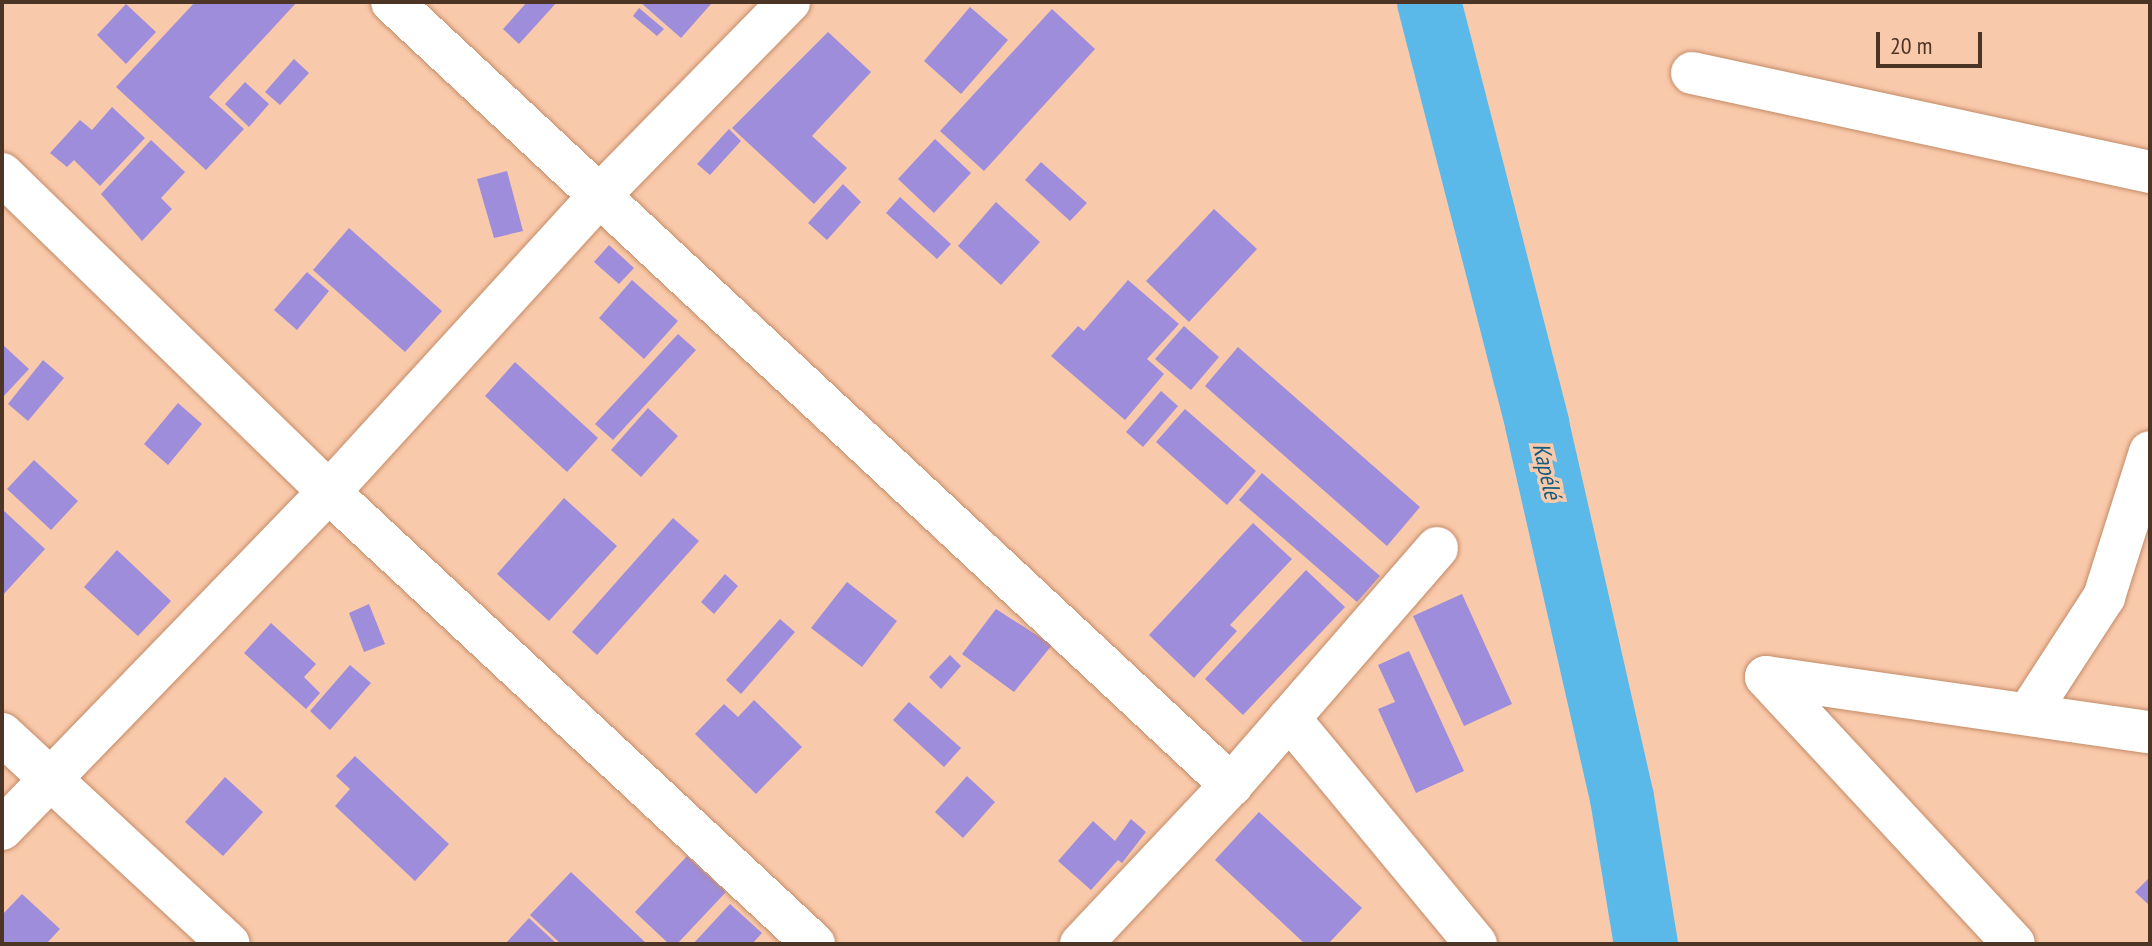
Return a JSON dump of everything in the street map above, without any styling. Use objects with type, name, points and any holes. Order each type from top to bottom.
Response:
[{"type":"street","points":[[392,2],[1231,785]]},
{"type":"street","points":[[2,829],[48,777],[329,492],[599,196],[789,2]]},
{"type":"street","points":[[1692,73],[2150,172]]},
{"type":"street","points":[[2,174],[329,492],[814,944]]},
{"type":"street","points":[[2028,714],[2104,597],[2150,452]]},
{"type":"street","points":[[1081,944],[1231,785],[1437,548]]},
{"type":"street","points":[[2014,944],[1766,677],[2150,732]]},
{"type":"street","points":[[1289,718],[1476,944]]},
{"type":"street","points":[[2,734],[229,944]]},
{"type":"building","points":[[195,2],[297,2],[209,97],[244,129],[206,170],[116,87]]},
{"type":"building","points":[[527,2],[557,2],[519,44],[503,29]]},
{"type":"building","points":[[640,2],[709,2],[711,4],[681,38]]},
{"type":"building","points":[[126,4],[156,32],[126,64],[97,35]]},
{"type":"building","points":[[970,7],[1008,40],[961,94],[924,61]]},
{"type":"building","points":[[639,8],[664,29],[657,36],[633,16]]},
{"type":"building","points":[[1052,9],[1095,49],[984,171],[940,131]]},
{"type":"building","points":[[828,32],[871,72],[812,136],[847,168],[814,204],[732,128]]},
{"type":"building","points":[[294,59],[309,73],[280,105],[265,92]]},
{"type":"building","points":[[245,82],[269,104],[249,127],[225,104]]},
{"type":"building","points":[[112,107],[145,138],[100,186],[74,160],[67,167],[50,153],[80,120],[92,130]]},
{"type":"building","points":[[729,129],[741,141],[710,175],[697,164]]},
{"type":"building","points":[[935,139],[971,173],[934,213],[898,179]]},
{"type":"building","points":[[151,140],[185,172],[161,198],[172,209],[142,241],[101,194]]},
{"type":"building","points":[[1041,162],[1087,203],[1070,221],[1025,180]]},
{"type":"building","points":[[507,171],[523,231],[494,238],[477,179]]},
{"type":"building","points":[[843,184],[861,202],[827,240],[808,223]]},
{"type":"building","points":[[900,197],[951,244],[937,259],[886,213]]},
{"type":"building","points":[[996,202],[1040,242],[1001,285],[958,246]]},
{"type":"building","points":[[1214,209],[1257,249],[1189,322],[1146,281]]},
{"type":"building","points":[[349,228],[442,311],[405,352],[313,270]]},
{"type":"building","points":[[609,245],[634,268],[619,284],[594,262]]},
{"type":"building","points":[[307,272],[329,291],[297,330],[274,310]]},
{"type":"building","points":[[632,280],[678,321],[644,359],[599,318]]},
{"type":"building","points":[[1128,280],[1179,324],[1147,359],[1164,374],[1125,420],[1051,356],[1078,326],[1084,331]]},
{"type":"building","points":[[1184,326],[1219,357],[1191,390],[1155,359]]},
{"type":"building","points":[[678,334],[696,350],[613,440],[595,424]]},
{"type":"building","points":[[2,344],[29,369],[2,398]]},
{"type":"building","points":[[1238,347],[1420,507],[1387,546],[1205,386]]},
{"type":"building","points":[[43,360],[64,378],[28,421],[8,404]]},
{"type":"building","points":[[515,362],[598,438],[567,472],[485,396]]},
{"type":"building","points":[[1161,391],[1178,406],[1143,447],[1126,432]]},
{"type":"building","points":[[178,403],[202,424],[168,465],[144,444]]},
{"type":"building","points":[[648,408],[678,436],[641,477],[611,450]]},
{"type":"building","points":[[1185,409],[1256,471],[1227,505],[1156,442]]},
{"type":"building","points":[[34,460],[78,501],[51,530],[7,489]]},
{"type":"building","points":[[1262,473],[1380,576],[1357,602],[1239,500]]},
{"type":"building","points":[[564,498],[617,546],[549,621],[497,574]]},
{"type":"building","points":[[2,509],[45,549],[2,596]]},
{"type":"building","points":[[673,518],[699,541],[597,655],[572,632]]},
{"type":"building","points":[[1253,523],[1292,559],[1230,625],[1237,631],[1194,678],[1149,635]]},
{"type":"building","points":[[117,550],[171,601],[138,636],[84,587]]},
{"type":"building","points":[[1306,570],[1345,607],[1243,715],[1205,679]]},
{"type":"building","points":[[725,574],[738,586],[714,614],[701,602]]},
{"type":"building","points":[[847,582],[897,621],[862,667],[811,628]]},
{"type":"building","points":[[1462,594],[1512,704],[1464,726],[1413,616]]},
{"type":"building","points":[[369,604],[385,644],[364,652],[349,613]]},
{"type":"building","points":[[996,609],[1052,645],[1014,692],[962,654]]},
{"type":"building","points":[[780,619],[795,632],[741,694],[726,680]]},
{"type":"building","points":[[271,623],[316,664],[304,677],[320,693],[306,709],[244,653]]},
{"type":"building","points":[[1409,651],[1464,771],[1416,793],[1378,709],[1395,702],[1378,665]]},
{"type":"building","points":[[950,655],[961,666],[941,689],[929,677]]},
{"type":"building","points":[[350,665],[371,683],[330,730],[310,711]]},
{"type":"building","points":[[754,700],[802,747],[756,794],[695,734],[724,704],[738,717]]},
{"type":"building","points":[[909,702],[961,748],[944,767],[893,720]]},
{"type":"building","points":[[355,756],[449,844],[415,881],[335,806],[350,789],[336,776]]},
{"type":"building","points":[[967,776],[995,802],[963,838],[935,812]]},
{"type":"building","points":[[225,777],[263,812],[223,856],[185,822]]},
{"type":"building","points":[[1259,812],[1362,908],[1328,944],[1305,944],[1215,860]]},
{"type":"building","points":[[1131,819],[1146,832],[1122,863],[1118,860],[1091,890],[1058,861],[1093,821],[1115,841]]},
{"type":"building","points":[[687,856],[726,892],[677,944],[669,944],[635,912]]},
{"type":"building","points":[[571,872],[647,944],[561,944],[530,915]]},
{"type":"building","points":[[2150,877],[2150,906],[2135,892]]},
{"type":"building","points":[[22,894],[60,929],[46,944],[2,944],[2,915]]},
{"type":"building","points":[[730,904],[762,933],[752,944],[693,944]]},
{"type":"building","points":[[529,918],[557,944],[505,944]]},
{"type":"waterway","name":"Kapélé","points":[[1429,2],[1537,424],[1622,798],[1646,944]]}]
